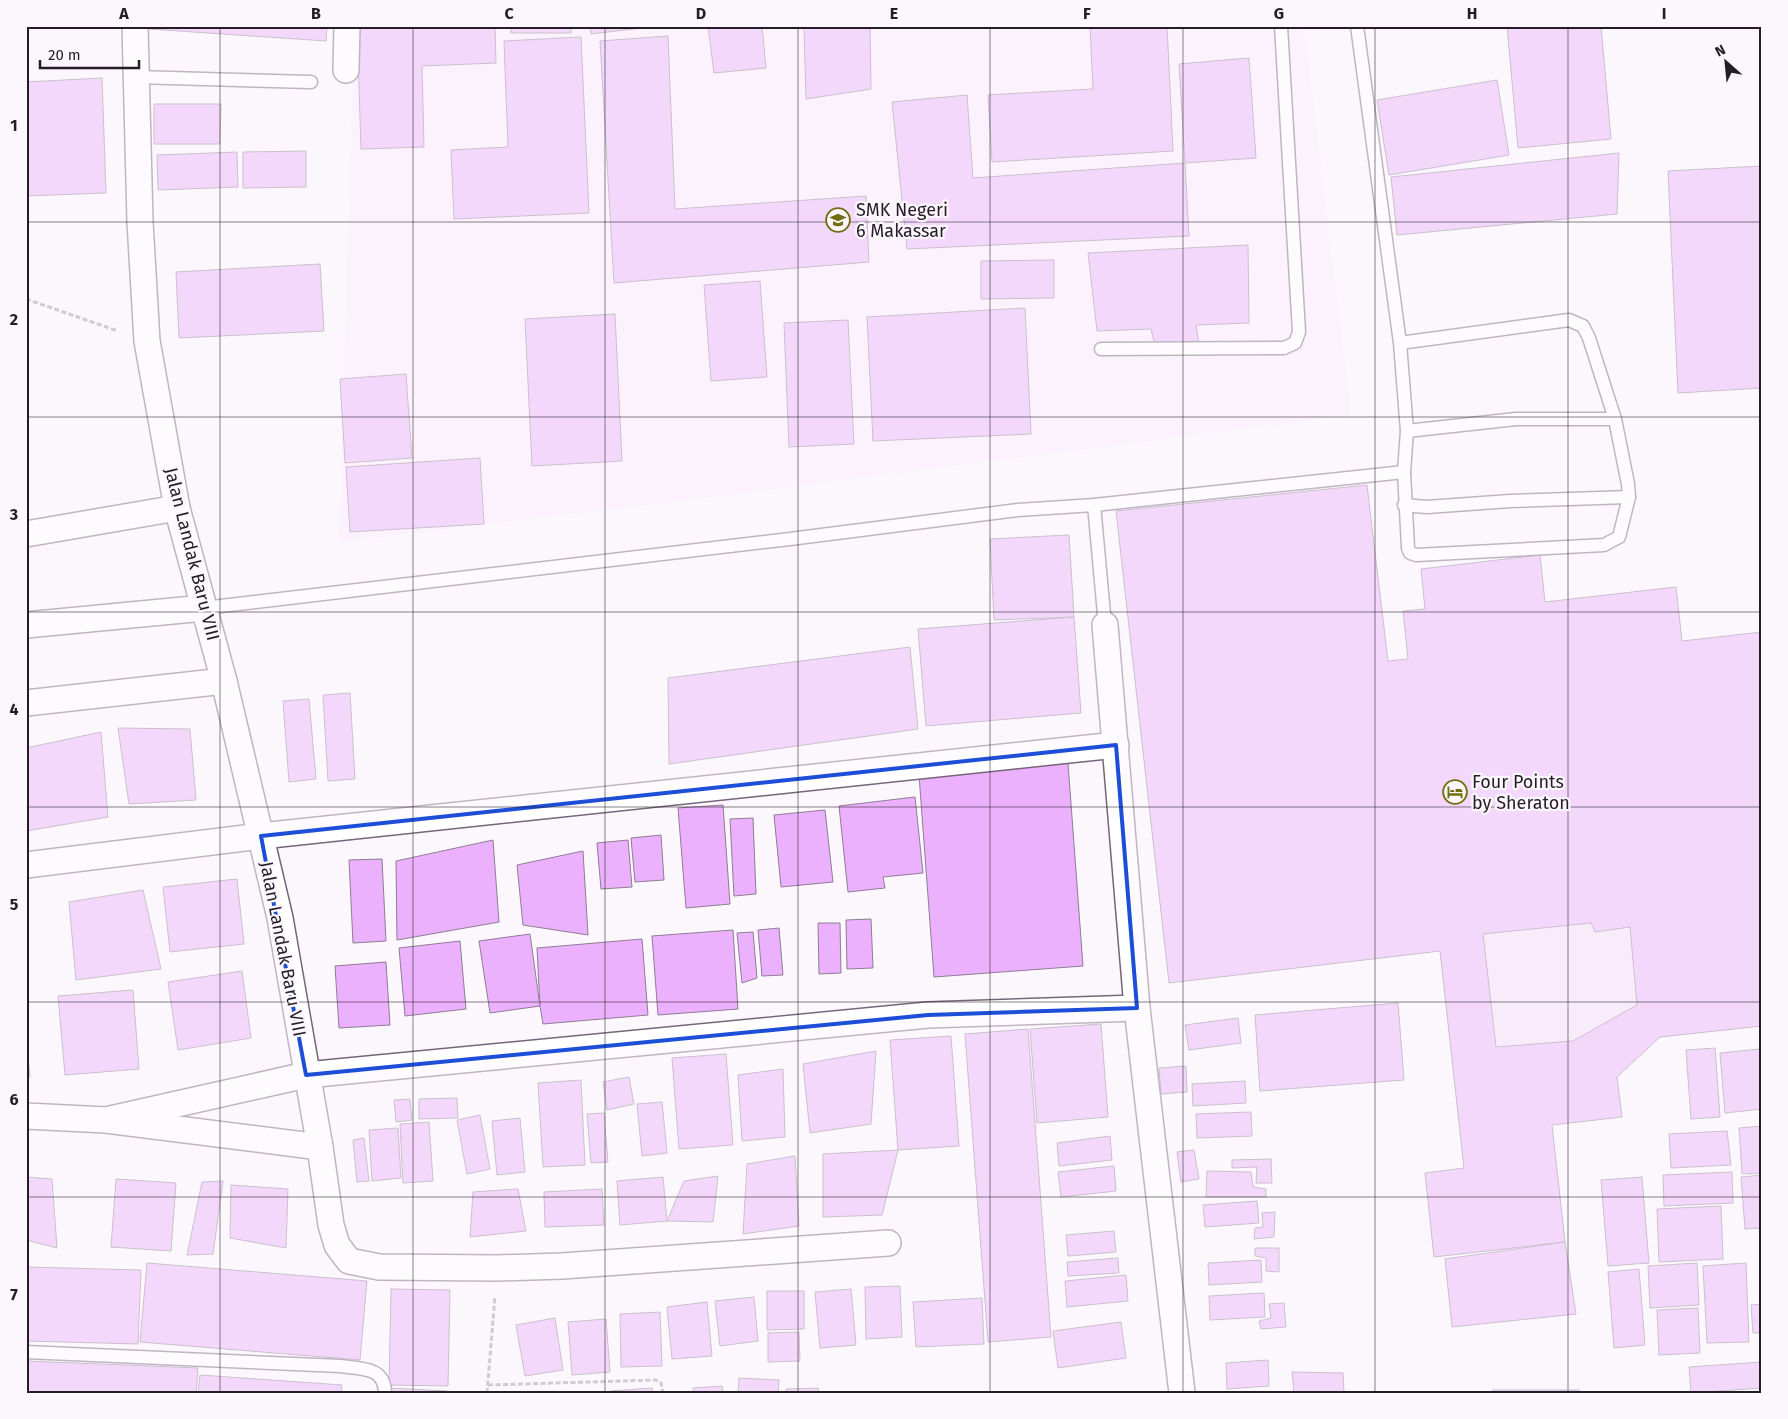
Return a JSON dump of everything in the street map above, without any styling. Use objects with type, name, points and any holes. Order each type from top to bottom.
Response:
[{"type":"street","name":"Jalan Landak Baru VIII","points":[[135,26],[140,222],[147,341],[177,508],[224,681],[280,918],[320,1147],[331,1225],[337,1245],[349,1261],[379,1267],[497,1268]]},
{"type":"street","points":[[346,70],[347,26]]},
{"type":"street","points":[[26,534],[177,508]]},
{"type":"street","points":[[26,625],[204,608]]},
{"type":"street","points":[[1105,625],[1137,1008],[1182,1393]]},
{"type":"street","points":[[26,703],[224,681]]},
{"type":"street","points":[[26,865],[261,836],[1116,745]]},
{"type":"street","points":[[106,1120],[306,1075],[928,1014],[1137,1008]]},
{"type":"street","points":[[26,1116],[106,1120],[320,1147]]},
{"type":"street","points":[[497,1268],[572,1265],[888,1243]]},
{"type":"lane","points":[[1101,349],[1284,348],[1296,343],[1298,332],[1281,26]]},
{"type":"lane","points":[[1357,26],[1400,343],[1408,431],[1404,472],[1404,504],[1410,553],[1416,555],[1604,544],[1619,537],[1629,497],[1615,419],[1590,338],[1583,326],[1568,320],[1400,343]]},
{"type":"lane","points":[[135,77],[312,82]]},
{"type":"lane","points":[[1408,431],[1516,419],[1615,419]]},
{"type":"lane","points":[[204,608],[770,542],[1018,510],[1094,505],[1404,472]]},
{"type":"lane","points":[[1404,504],[1427,506],[1629,497]]},
{"type":"lane","points":[[1094,505],[1105,625]]},
{"type":"lane","points":[[26,1352],[340,1366],[376,1373],[381,1376],[385,1385],[385,1393]]},
{"type":"path","points":[[26,299],[147,341]]},
{"type":"path","points":[[488,1393],[497,1268]]},
{"type":"path","points":[[488,1385],[656,1380],[661,1383],[662,1393]]},
{"type":"highlighted area","points":[[1116,745],[1137,1008],[928,1015],[306,1075],[261,836]]},
{"type":"shaded area","name":"SMK Negeri 6 Makassar","points":[[354,26],[1304,26],[1351,415],[720,496],[339,542]]},
{"type":"shaded area","points":[[1591,923],[1595,932],[1630,927],[1637,1005],[1573,1041],[1496,1047],[1483,934]]},
{"type":"building","points":[[149,26],[327,26],[326,41],[149,29]]},
{"type":"building","points":[[357,26],[495,26],[496,63],[422,66],[424,147],[361,149]]},
{"type":"building","points":[[511,26],[571,26],[571,33],[511,33]]},
{"type":"building","points":[[590,26],[658,26],[591,34]]},
{"type":"building","points":[[708,26],[762,26],[766,68],[714,73]]},
{"type":"building","points":[[804,26],[870,26],[871,89],[806,99]]},
{"type":"building","points":[[1090,26],[1167,26],[1173,151],[992,162],[988,95],[1093,89]]},
{"type":"building","points":[[1507,26],[1601,26],[1611,139],[1518,148]]},
{"type":"building","points":[[668,36],[675,209],[866,196],[869,262],[614,283],[600,41]]},
{"type":"building","points":[[581,37],[589,213],[454,219],[451,150],[508,147],[504,41]]},
{"type":"building","points":[[1249,58],[1256,158],[1185,163],[1179,64]]},
{"type":"building","points":[[102,78],[106,193],[26,196],[26,82]]},
{"type":"building","points":[[1497,80],[1509,155],[1389,175],[1377,100]]},
{"type":"building","points":[[967,95],[973,178],[1185,163],[1189,236],[907,249],[892,102]]},
{"type":"building","points":[[154,104],[221,104],[220,144],[154,144]]},
{"type":"building","points":[[306,151],[306,187],[243,188],[243,152]]},
{"type":"building","points":[[237,152],[238,187],[158,190],[157,155]]},
{"type":"building","points":[[1619,153],[1617,214],[1397,235],[1391,177]]},
{"type":"building","points":[[1762,166],[1762,388],[1678,393],[1668,171]]},
{"type":"building","points":[[1248,245],[1249,323],[1196,325],[1199,343],[1155,346],[1151,329],[1097,331],[1088,253]]},
{"type":"building","points":[[1054,260],[1054,298],[981,299],[981,261]]},
{"type":"building","points":[[320,264],[324,331],[179,338],[176,272]]},
{"type":"building","points":[[760,281],[767,377],[711,381],[704,285]]},
{"type":"building","points":[[1025,308],[1031,434],[873,441],[867,317]]},
{"type":"building","points":[[615,314],[622,461],[532,466],[525,319]]},
{"type":"building","points":[[848,320],[854,444],[789,447],[784,323]]},
{"type":"building","points":[[406,374],[412,458],[345,463],[340,379]]},
{"type":"building","points":[[480,458],[484,524],[350,532],[346,467]]},
{"type":"building","name":"Four Points by Sheraton","points":[[1367,485],[1388,661],[1408,659],[1403,611],[1425,609],[1421,569],[1540,555],[1545,602],[1676,587],[1682,641],[1762,632],[1762,1026],[1660,1037],[1617,1077],[1622,1117],[1552,1125],[1565,1242],[1434,1257],[1425,1173],[1464,1168],[1440,951],[1169,983],[1116,511]],"holes":[[[1591,923],[1595,932],[1630,927],[1637,1005],[1573,1041],[1496,1047],[1483,934]]]},
{"type":"building","points":[[1069,535],[1074,617],[994,620],[990,539]]},
{"type":"building","points":[[1074,617],[1081,713],[926,726],[918,629]]},
{"type":"building","points":[[910,647],[918,729],[669,764],[668,678]]},
{"type":"building","points":[[350,693],[355,779],[328,781],[323,695]]},
{"type":"building","points":[[309,699],[316,779],[289,782],[283,701]]},
{"type":"building","points":[[118,728],[190,729],[196,800],[129,804]]},
{"type":"building","points":[[101,732],[108,817],[26,831],[26,748]]},
{"type":"building","points":[[1068,763],[1083,966],[934,977],[919,775]]},
{"type":"building","points":[[915,797],[923,873],[883,877],[885,888],[848,892],[839,806]]},
{"type":"building","points":[[723,805],[730,904],[686,908],[678,808]]},
{"type":"building","points":[[825,810],[833,882],[781,887],[774,815]]},
{"type":"building","points":[[753,818],[756,894],[734,896],[730,819]]},
{"type":"building","points":[[661,835],[664,880],[635,882],[631,838]]},
{"type":"building","points":[[493,840],[499,922],[397,940],[396,861]]},
{"type":"building","points":[[628,840],[632,887],[601,889],[597,843]]},
{"type":"building","points":[[583,851],[588,935],[523,925],[517,865]]},
{"type":"building","points":[[382,859],[386,941],[353,943],[349,860]]},
{"type":"building","points":[[237,879],[244,944],[170,952],[163,887]]},
{"type":"building","points":[[143,890],[161,969],[76,980],[69,902]]},
{"type":"building","points":[[871,919],[873,968],[847,969],[846,920]]},
{"type":"building","points":[[818,923],[840,923],[841,973],[819,974]]},
{"type":"building","points":[[779,928],[783,975],[762,976],[758,930]]},
{"type":"building","points":[[733,930],[738,1009],[658,1015],[652,936]]},
{"type":"building","points":[[753,932],[757,978],[742,983],[737,933]]},
{"type":"building","points":[[530,934],[540,1006],[490,1013],[479,941]]},
{"type":"building","points":[[642,939],[648,1015],[543,1024],[540,1006],[537,948]]},
{"type":"building","points":[[460,941],[466,1009],[405,1016],[399,948]]},
{"type":"building","points":[[386,962],[390,1025],[339,1028],[335,966]]},
{"type":"building","points":[[242,971],[251,1038],[178,1050],[168,982]]},
{"type":"building","points":[[133,990],[139,1069],[65,1075],[58,996]]},
{"type":"building","points":[[1398,1003],[1404,1080],[1260,1091],[1255,1015]]},
{"type":"building","points":[[1238,1018],[1241,1043],[1189,1050],[1185,1025]]},
{"type":"building","points":[[1101,1024],[1108,1117],[1037,1123],[1030,1029]]},
{"type":"building","points":[[1028,1029],[1051,1337],[988,1342],[965,1034]]},
{"type":"building","points":[[26,1034],[30,1077],[26,1077]]},
{"type":"building","points":[[951,1036],[959,1146],[898,1150],[890,1040]]},
{"type":"building","points":[[1715,1048],[1720,1117],[1691,1119],[1686,1050]]},
{"type":"building","points":[[1760,1049],[1762,1109],[1725,1113],[1720,1053]]},
{"type":"building","points":[[876,1051],[871,1124],[810,1133],[803,1064]]},
{"type":"building","points":[[726,1054],[733,1145],[679,1149],[672,1058]]},
{"type":"building","points":[[1186,1066],[1187,1092],[1161,1094],[1159,1068]]},
{"type":"building","points":[[783,1069],[785,1137],[742,1141],[738,1075]]},
{"type":"building","points":[[629,1077],[634,1104],[607,1110],[603,1082]]},
{"type":"building","points":[[581,1080],[585,1165],[543,1167],[538,1083]]},
{"type":"building","points":[[1245,1081],[1246,1103],[1193,1106],[1192,1084]]},
{"type":"building","points":[[457,1098],[458,1118],[419,1119],[419,1099]]},
{"type":"building","points":[[410,1099],[412,1120],[396,1122],[394,1100]]},
{"type":"building","points":[[662,1102],[667,1153],[642,1156],[637,1104]]},
{"type":"building","points":[[1251,1112],[1252,1136],[1197,1138],[1196,1114]]},
{"type":"building","points":[[604,1113],[608,1162],[591,1163],[587,1114]]},
{"type":"building","points":[[480,1115],[490,1169],[467,1174],[457,1120]]},
{"type":"building","points":[[520,1118],[525,1172],[497,1175],[492,1121]]},
{"type":"building","points":[[429,1122],[433,1181],[403,1183],[400,1124]]},
{"type":"building","points":[[1762,1126],[1762,1173],[1742,1174],[1739,1128]]},
{"type":"building","points":[[398,1128],[401,1178],[372,1181],[369,1130]]},
{"type":"building","points":[[1727,1131],[1731,1165],[1671,1168],[1669,1134]]},
{"type":"building","points":[[1110,1136],[1112,1160],[1059,1166],[1057,1143]]},
{"type":"building","points":[[364,1138],[369,1181],[357,1182],[353,1140]]},
{"type":"building","points":[[898,1150],[882,1215],[823,1217],[823,1154]]},
{"type":"building","points":[[1194,1150],[1199,1179],[1181,1182],[1177,1152]]},
{"type":"building","points":[[795,1156],[799,1226],[743,1234],[747,1164]]},
{"type":"building","points":[[1271,1159],[1272,1183],[1256,1183],[1257,1167],[1232,1168],[1232,1160]]},
{"type":"building","points":[[1114,1166],[1116,1191],[1061,1197],[1058,1172]]},
{"type":"building","points":[[1207,1171],[1251,1172],[1253,1187],[1266,1189],[1266,1197],[1206,1197]]},
{"type":"building","points":[[1732,1172],[1733,1203],[1664,1206],[1663,1175]]},
{"type":"building","points":[[1762,1175],[1762,1228],[1745,1229],[1741,1177]]},
{"type":"building","points":[[718,1176],[713,1222],[667,1221],[684,1181]]},
{"type":"building","points":[[26,1177],[52,1179],[57,1248],[26,1240]]},
{"type":"building","points":[[663,1177],[667,1221],[620,1225],[617,1181]]},
{"type":"building","points":[[1642,1177],[1649,1263],[1608,1266],[1601,1180]]},
{"type":"building","points":[[116,1179],[176,1183],[171,1251],[111,1247]]},
{"type":"building","points":[[223,1181],[213,1254],[187,1255],[202,1182]]},
{"type":"building","points":[[231,1185],[288,1189],[286,1248],[230,1238]]},
{"type":"building","points":[[518,1189],[526,1231],[470,1237],[473,1192]]},
{"type":"building","points":[[602,1189],[604,1225],[545,1227],[544,1192]]},
{"type":"building","points":[[1257,1201],[1259,1223],[1205,1227],[1203,1205]]},
{"type":"building","points":[[1721,1206],[1723,1259],[1659,1262],[1657,1209]]},
{"type":"building","points":[[1275,1212],[1274,1237],[1254,1239],[1255,1228],[1263,1227],[1262,1213]]},
{"type":"building","points":[[1114,1231],[1116,1252],[1068,1256],[1066,1235]]},
{"type":"building","points":[[1565,1242],[1576,1314],[1452,1327],[1445,1259]]},
{"type":"building","points":[[1255,1248],[1279,1248],[1279,1272],[1266,1271],[1266,1258],[1255,1256]]},
{"type":"building","points":[[1118,1258],[1119,1273],[1068,1276],[1067,1262]]},
{"type":"building","points":[[1261,1260],[1262,1282],[1209,1285],[1208,1263]]},
{"type":"building","points":[[147,1263],[367,1281],[360,1360],[140,1342]]},
{"type":"building","points":[[1697,1263],[1699,1305],[1650,1308],[1648,1266]]},
{"type":"building","points":[[1746,1263],[1749,1342],[1707,1343],[1703,1266]]},
{"type":"building","points":[[26,1267],[141,1270],[138,1344],[26,1341]]},
{"type":"building","points":[[1639,1269],[1645,1345],[1614,1348],[1608,1272]]},
{"type":"building","points":[[1126,1275],[1128,1301],[1067,1307],[1065,1281]]},
{"type":"building","points":[[900,1286],[902,1337],[866,1339],[865,1287]]},
{"type":"building","points":[[391,1289],[450,1290],[448,1386],[389,1385]]},
{"type":"building","points":[[851,1289],[856,1345],[820,1348],[815,1292]]},
{"type":"building","points":[[767,1291],[804,1291],[804,1329],[767,1330]]},
{"type":"building","points":[[1264,1293],[1265,1317],[1210,1320],[1209,1296]]},
{"type":"building","points":[[754,1297],[758,1341],[720,1346],[715,1301]]},
{"type":"building","points":[[982,1298],[984,1344],[916,1347],[913,1302]]},
{"type":"building","points":[[707,1302],[712,1356],[672,1359],[667,1307]]},
{"type":"building","points":[[1284,1303],[1286,1327],[1261,1329],[1259,1321],[1271,1318],[1269,1304]]},
{"type":"building","points":[[1762,1304],[1762,1333],[1753,1333],[1751,1305]]},
{"type":"building","points":[[1698,1308],[1700,1353],[1659,1355],[1657,1310]]},
{"type":"building","points":[[660,1312],[662,1366],[621,1367],[620,1314]]},
{"type":"building","points":[[555,1318],[563,1370],[525,1376],[516,1325]]},
{"type":"building","points":[[606,1319],[610,1372],[572,1375],[568,1322]]},
{"type":"building","points":[[1121,1322],[1126,1358],[1058,1368],[1053,1331]]},
{"type":"building","points":[[799,1332],[800,1361],[768,1362],[768,1333]]},
{"type":"building","points":[[1268,1360],[1269,1386],[1227,1389],[1226,1363]]},
{"type":"building","points":[[26,1361],[198,1368],[196,1393],[26,1393]]},
{"type":"building","points":[[1762,1362],[1762,1388],[1691,1393],[1689,1367]]},
{"type":"building","points":[[1292,1372],[1343,1373],[1344,1393],[1294,1393]]},
{"type":"building","points":[[200,1375],[342,1385],[341,1393],[198,1393]]},
{"type":"building","points":[[739,1378],[779,1380],[778,1393],[738,1393]]},
{"type":"building","points":[[722,1386],[723,1393],[693,1393],[693,1388]]},
{"type":"building","points":[[390,1388],[447,1391],[447,1393],[389,1393]]},
{"type":"building","points":[[652,1388],[653,1393],[610,1393],[610,1391]]},
{"type":"building","points":[[818,1388],[819,1393],[786,1393],[786,1389]]},
{"type":"building","points":[[1493,1390],[1579,1390],[1579,1393],[1493,1393]]},
{"type":"building","points":[[1762,1391],[1762,1393],[1728,1393]]},
{"type":"place","name":"SMK Negeri 6 Makassar","points":[[838,220]]},
{"type":"place","name":"Four Points by Sheraton","points":[[1455,792]]}]
